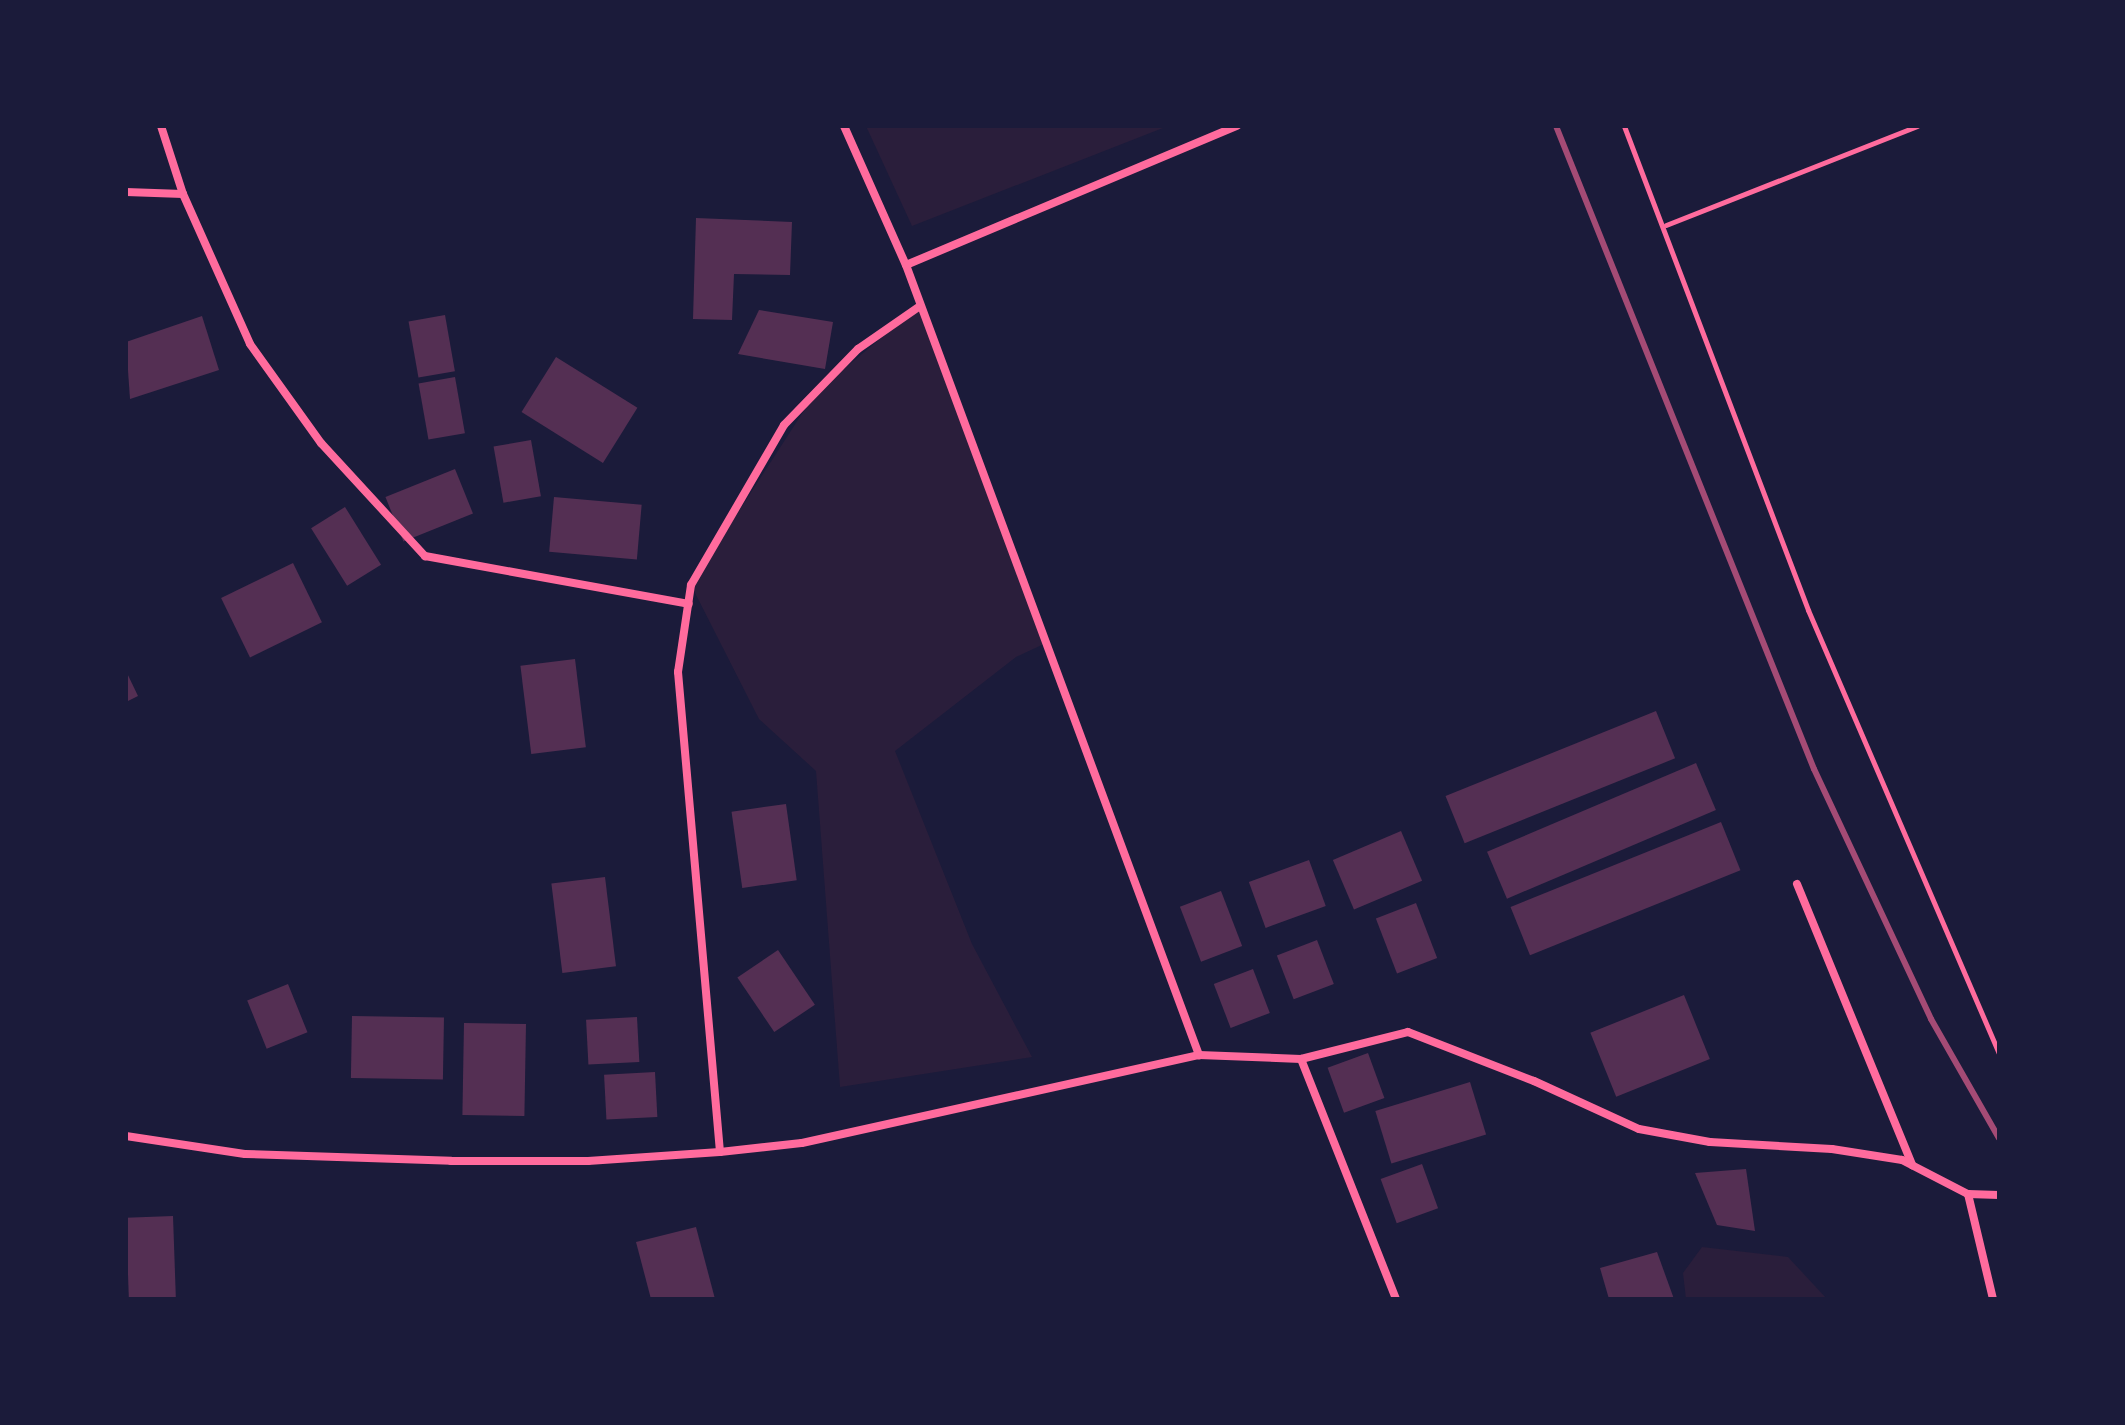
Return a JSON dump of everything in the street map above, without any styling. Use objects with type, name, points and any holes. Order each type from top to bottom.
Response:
[{"type":"street","points":[[161,126],[183,194],[250,344],[321,443],[425,556],[689,604]]},
{"type":"street","points":[[844,126],[906,265],[1199,1055]]},
{"type":"street","points":[[906,265],[1237,126]]},
{"type":"street","points":[[126,192],[183,194]]},
{"type":"street","points":[[720,1152],[678,672],[691,585],[784,425],[858,349],[920,306]]},
{"type":"street","points":[[1797,884],[1913,1165]]},
{"type":"street","points":[[126,1136],[245,1154],[435,1161],[588,1161],[720,1152],[802,1143],[1199,1055],[1301,1059],[1408,1032],[1534,1081],[1639,1129],[1710,1142],[1832,1149],[1913,1165],[1968,1194],[1999,1195]]},
{"type":"street","points":[[1301,1059],[1396,1299]]},
{"type":"street","points":[[1968,1194],[1993,1299]]},
{"type":"path","points":[[1624,126],[1666,225],[1808,610],[1999,1053]]},
{"type":"path","points":[[1666,225],[1917,126]]},
{"type":"shaded area","points":[[866,126],[1168,126],[912,226]]},
{"type":"shaded area","points":[[920,306],[1046,643],[1016,657],[895,751],[972,944],[1032,1057],[840,1087],[816,771],[759,719],[691,585],[816,392]]},
{"type":"shaded area","points":[[1702,1247],[1788,1257],[1827,1299],[1686,1299],[1683,1273]]},
{"type":"building","points":[[696,218],[792,222],[790,275],[734,274],[732,320],[693,319]]},
{"type":"building","points":[[759,310],[833,322],[825,369],[738,354]]},
{"type":"building","points":[[445,315],[455,371],[418,378],[409,321]]},
{"type":"building","points":[[202,316],[219,370],[130,399],[126,342]]},
{"type":"building","points":[[556,357],[637,408],[603,463],[522,412]]},
{"type":"building","points":[[455,377],[465,433],[428,440],[419,383]]},
{"type":"building","points":[[531,440],[541,496],[503,503],[494,447]]},
{"type":"building","points":[[455,469],[473,514],[403,542],[385,497]]},
{"type":"building","points":[[554,497],[642,505],[637,559],[549,552]]},
{"type":"building","points":[[345,507],[381,565],[347,586],[311,528]]},
{"type":"building","points":[[293,563],[322,622],[250,657],[221,598]]},
{"type":"building","points":[[575,659],[586,747],[531,754],[520,666]]},
{"type":"building","points":[[126,671],[138,696],[126,702]]},
{"type":"building","points":[[1656,711],[1675,758],[1465,843],[1446,796]]},
{"type":"building","points":[[1696,763],[1716,810],[1507,899],[1487,852]]},
{"type":"building","points":[[786,804],[797,880],[742,888],[732,812]]},
{"type":"building","points":[[1721,822],[1740,870],[1530,955],[1511,907]]},
{"type":"building","points":[[1401,831],[1422,881],[1354,910],[1333,860]]},
{"type":"building","points":[[1309,860],[1326,906],[1266,928],[1249,882]]},
{"type":"building","points":[[605,877],[616,966],[562,973],[551,884]]},
{"type":"building","points":[[1221,891],[1242,946],[1201,962],[1180,907]]},
{"type":"building","points":[[1416,903],[1437,958],[1397,973],[1376,918]]},
{"type":"building","points":[[1317,940],[1334,984],[1294,999],[1277,955]]},
{"type":"building","points":[[778,950],[815,1005],[774,1032],[737,977]]},
{"type":"building","points":[[1253,969],[1270,1013],[1231,1028],[1214,984]]},
{"type":"building","points":[[288,984],[307,1032],[267,1049],[247,1000]]},
{"type":"building","points":[[1684,995],[1710,1059],[1616,1097],[1590,1033]]},
{"type":"building","points":[[352,1016],[444,1018],[443,1080],[351,1078]]},
{"type":"building","points":[[637,1017],[639,1062],[588,1065],[586,1020]]},
{"type":"building","points":[[464,1023],[526,1024],[524,1116],[462,1115]]},
{"type":"building","points":[[1368,1053],[1384,1098],[1344,1113],[1328,1068]]},
{"type":"building","points":[[655,1072],[657,1117],[606,1120],[604,1075]]},
{"type":"building","points":[[1470,1082],[1486,1135],[1391,1164],[1375,1111]]},
{"type":"building","points":[[1422,1164],[1438,1208],[1397,1223],[1381,1179]]},
{"type":"building","points":[[1746,1169],[1755,1231],[1717,1225],[1695,1173]]},
{"type":"building","points":[[173,1216],[176,1299],[129,1299],[126,1218]]},
{"type":"building","points":[[696,1227],[715,1299],[651,1299],[636,1242]]},
{"type":"building","points":[[1657,1252],[1674,1299],[1609,1299],[1600,1268]]},
{"type":"railway","points":[[1556,126],[1814,769],[1931,1019],[1999,1138]]}]
